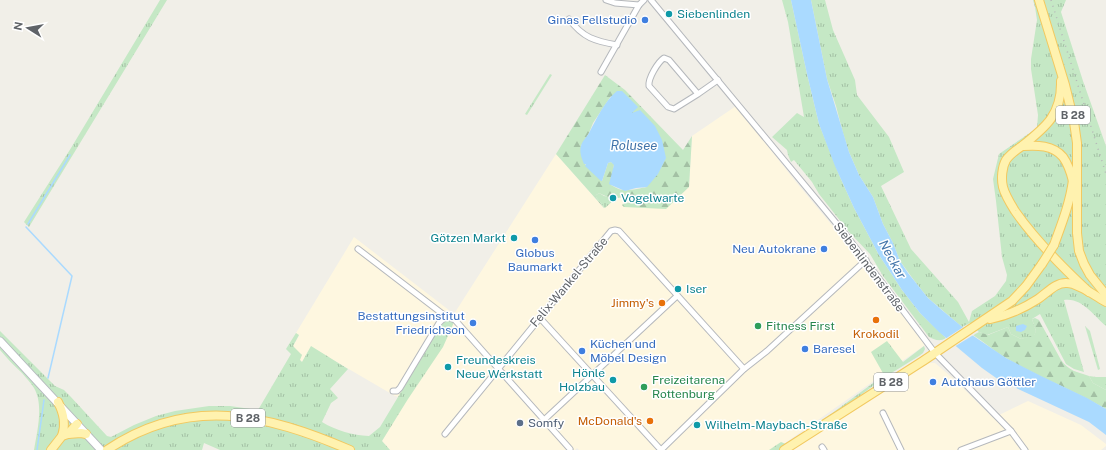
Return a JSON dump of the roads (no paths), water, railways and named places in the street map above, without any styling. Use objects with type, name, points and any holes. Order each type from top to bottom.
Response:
[{"type":"main road","name":"B 28","points":[[784,450],[935,353],[1012,301],[1026,286],[1054,245],[1071,193],[1077,161],[1077,143],[1074,122],[1039,0]]},
{"type":"main road","points":[[1060,71],[1061,89],[1056,112],[1048,124],[1005,161],[1002,174],[1002,185],[1005,193],[1025,225],[1073,278],[1089,292]]},
{"type":"main road","points":[[1022,146],[1041,146],[1056,151],[1064,158],[1073,181]]},
{"type":"main road","points":[[1077,161],[1077,233],[1079,251],[1090,275],[1106,295]]},
{"type":"main road","points":[[982,322],[1021,308],[1038,299],[1060,283],[1068,283],[1089,292],[1106,302]]},
{"type":"main road","points":[[0,341],[99,448]]},
{"type":"main road","points":[[58,402],[63,415],[65,433]]},
{"type":"main road","name":"B 28","points":[[107,450],[133,435],[155,426],[183,418],[209,415],[239,416],[282,425],[311,434],[350,450]]},
{"type":"main road","points":[[51,450],[75,422]]},
{"type":"main road","points":[[65,433],[86,434]]},
{"type":"street","points":[[606,0],[624,4],[639,5]]},
{"type":"street","points":[[601,72],[639,5],[644,0]]},
{"type":"street","name":"Siebenlindenstraße","points":[[651,0],[831,216],[866,260],[935,353],[1011,431],[1025,450]]},
{"type":"street","points":[[568,19],[577,29],[594,40],[617,45]]},
{"type":"street","points":[[698,94],[668,60],[664,58],[660,60],[649,81],[649,86],[668,107],[674,109],[698,94],[718,80]]},
{"type":"street","name":"Felix-Wankel-Straße","points":[[445,434],[611,231],[615,230],[619,231],[744,369]]},
{"type":"street","points":[[358,249],[444,315],[454,320],[570,449]]},
{"type":"street","points":[[540,318],[661,450],[744,369],[767,351],[866,260]]},
{"type":"street","points":[[544,420],[677,296]]},
{"type":"street","points":[[393,391],[397,391],[400,388],[442,319],[449,317]]},
{"type":"street","points":[[883,413],[901,450]]},
{"type":"street","points":[[961,450],[1011,431]]},
{"type":"water","name":"Neckar","points":[[791,0],[811,0],[827,79],[849,152],[859,175],[873,197],[883,224],[900,261],[908,273],[928,298],[972,335],[1006,358],[1106,409],[1106,435],[1089,422],[999,380],[982,368],[939,332],[920,313],[902,290],[879,255],[854,208],[835,166],[819,124]]},
{"type":"water","name":"Rolusee","points":[[617,91],[622,91],[638,107],[632,113],[640,110],[655,126],[662,140],[666,158],[658,174],[647,187],[625,191],[609,184],[614,165],[611,162],[608,163],[601,181],[585,166],[586,164],[584,164],[582,158],[580,151],[582,142],[588,135],[605,105]]},
{"type":"water","points":[[1023,324],[1027,326],[1025,330],[1021,332],[1016,331],[1016,326]]},
{"type":"waterway","points":[[28,224],[70,155]]},
{"type":"waterway","points":[[26,227],[72,276],[48,378]]},
{"type":"waterway","points":[[37,450],[44,400]]},
{"type":"railway","points":[[1051,0],[1106,174]]},
{"type":"place","name":"Siebenlinden","points":[[669,14]]},
{"type":"place","name":"Ginas Fellstudio","points":[[645,20]]},
{"type":"place","name":"Vogelwarte","points":[[613,198]]},
{"type":"place","name":"Götzen Markt","points":[[514,238]]},
{"type":"place","name":"Globus Baumarkt","points":[[535,240]]},
{"type":"place","name":"Neu Autokrane","points":[[824,249]]},
{"type":"place","name":"Iser","points":[[678,289]]},
{"type":"place","name":"Jimmy's","points":[[662,303]]},
{"type":"place","name":"Krokodil","points":[[876,320]]},
{"type":"place","name":"Bestattungsinstitut Friedrichson","points":[[473,323]]},
{"type":"place","name":"Fitness First","points":[[758,326]]},
{"type":"place","name":"Baresel","points":[[805,349]]},
{"type":"place","name":"Küchen und Möbel Design","points":[[582,351]]},
{"type":"place","name":"Freundeskreis Neue Werkstatt","points":[[448,367]]},
{"type":"place","name":"Hönle Holzbau","points":[[613,380]]},
{"type":"place","name":"Autohaus Göttler","points":[[933,382]]},
{"type":"place","name":"Freizeitarena Rottenburg","points":[[644,387]]},
{"type":"place","name":"McDonald's","points":[[650,421]]},
{"type":"place","name":"Somfy","points":[[520,423]]},
{"type":"place","name":"Wilhelm-Maybach-Straße","points":[[697,425]]}]
